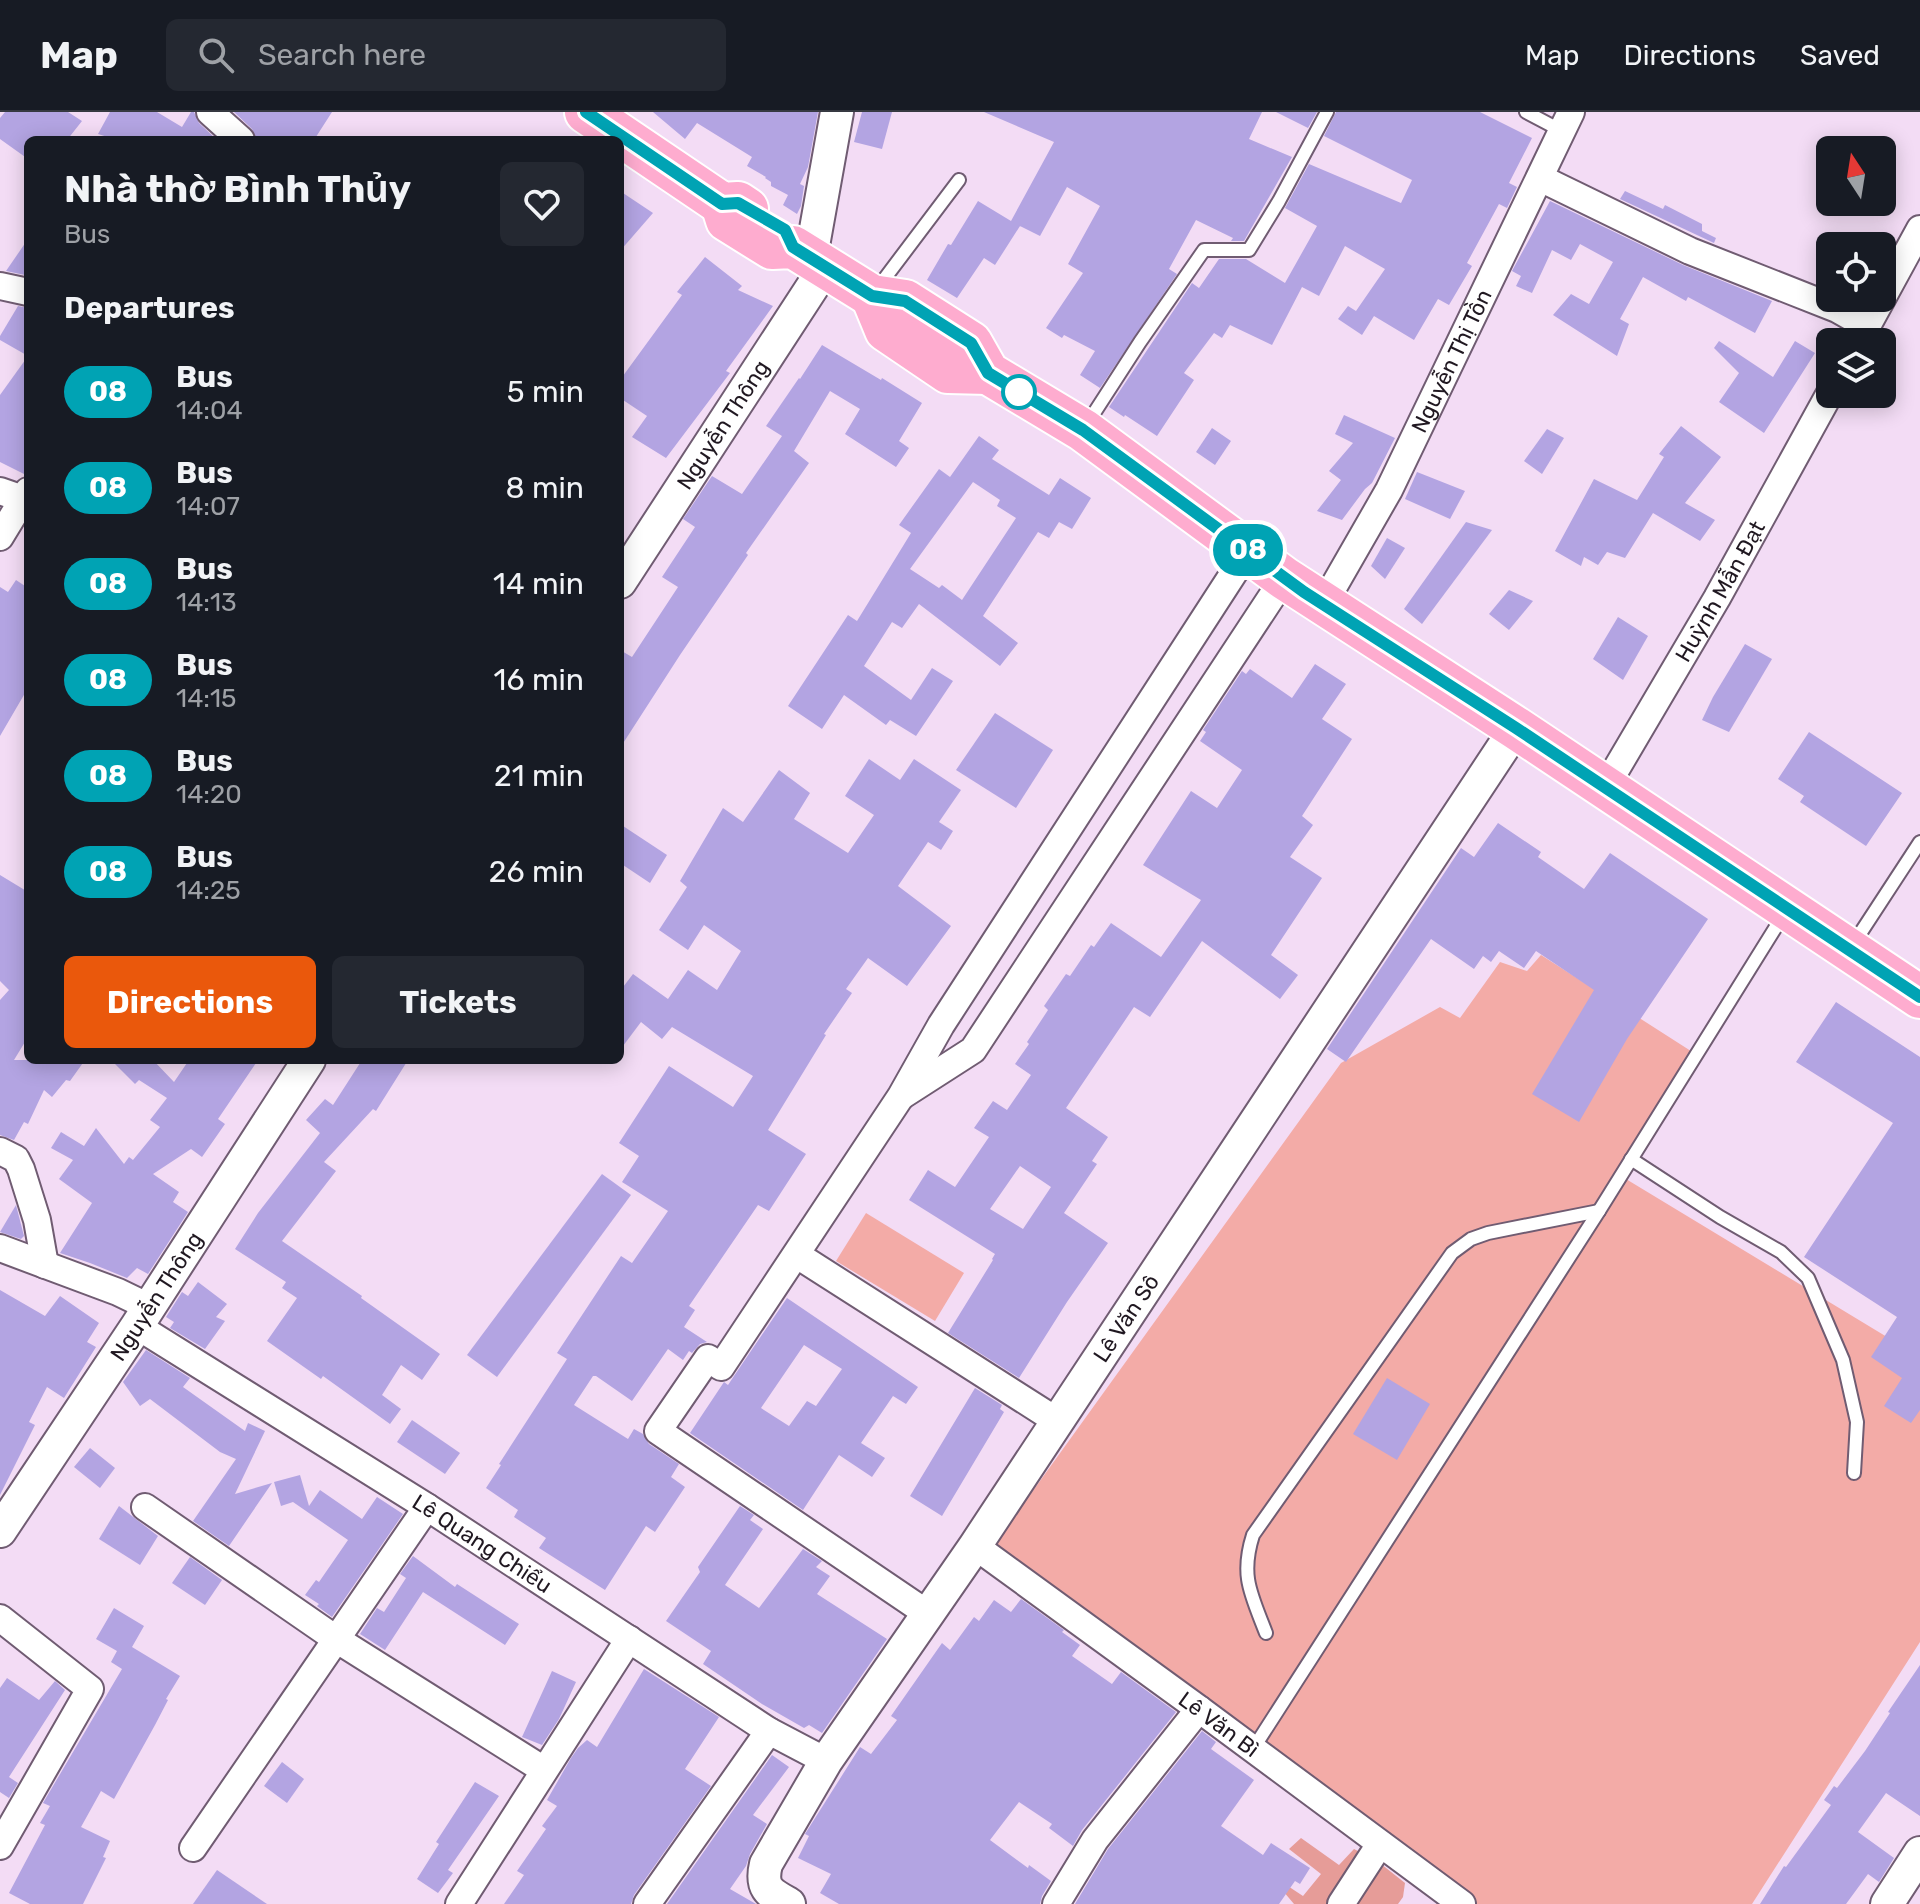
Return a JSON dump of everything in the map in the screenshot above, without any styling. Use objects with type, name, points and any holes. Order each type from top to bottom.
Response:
[{"type":"highway","points":[[586,112],[621,136]]},
{"type":"highway","points":[[624,138],[722,204],[727,220],[772,248],[810,256],[872,296],[886,330],[948,372],[988,373],[1083,430],[1323,605],[1516,728],[1920,997]]},
{"type":"street","points":[[210,112],[237,136]]},
{"type":"street","points":[[810,256],[837,112]]},
{"type":"street","name":"Nguyễn Thị Tồn","points":[[1323,605],[1389,490],[1567,122]]},
{"type":"street","points":[[1540,178],[1690,251],[1837,309],[1856,328]]},
{"type":"street","points":[[1865,328],[1920,229]]},
{"type":"street","name":"Nguyễn Thông","points":[[624,575],[810,256]]},
{"type":"street","name":"Huỳnh Mẫn Đạt","points":[[1605,788],[1717,598],[1822,408]]},
{"type":"street","points":[[0,537],[17,494]]},
{"type":"street","points":[[928,1614],[658,1431],[708,1358],[721,1367],[797,1255],[901,1096],[941,1025],[1248,551]]},
{"type":"street","points":[[901,1096],[973,1050],[1284,578]]},
{"type":"street","name":"Lê Văn Sô","points":[[789,1904],[767,1888],[763,1877],[766,1864],[826,1761],[975,1546],[1516,728]]},
{"type":"street","name":"Nguyễn Thông","points":[[0,1531],[306,1064]]},
{"type":"street","points":[[0,1151],[16,1159],[21,1169],[37,1220],[45,1265]]},
{"type":"street","name":"Lê Quang Chiểu","points":[[0,1248],[118,1292],[143,1317],[427,1507],[769,1731],[826,1761]]},
{"type":"street","points":[[797,1255],[1057,1421]]},
{"type":"street","points":[[145,1507],[336,1639],[544,1770]]},
{"type":"street","points":[[193,1848],[427,1507]]},
{"type":"street","name":"Lê Văn Bì","points":[[975,1546],[1462,1904]]},
{"type":"street","points":[[0,1618],[90,1689],[0,1846]]},
{"type":"street","points":[[459,1904],[629,1639]]},
{"type":"street","points":[[1056,1904],[1095,1840],[1199,1709]]},
{"type":"street","points":[[647,1904],[769,1731]]},
{"type":"street","points":[[1341,1904],[1380,1844]]},
{"type":"street","points":[[1887,1904],[1920,1853]]},
{"type":"lane","points":[[1083,430],[1204,250],[1249,250],[1327,112]]},
{"type":"lane","points":[[1526,112],[1567,122]]},
{"type":"lane","points":[[872,296],[959,180]]},
{"type":"lane","points":[[1850,949],[1920,842]]},
{"type":"lane","points":[[1253,1749],[1599,1211],[1788,908]]},
{"type":"lane","points":[[1631,1159],[1781,1252],[1808,1278],[1843,1360],[1857,1422],[1854,1473]]},
{"type":"lane","points":[[1266,1633],[1247,1585],[1247,1554],[1253,1535],[1452,1253],[1471,1239],[1488,1233],[1599,1211]]},
{"type":"shaded area","points":[[1541,955],[1694,1053],[1621,1176],[1920,1357],[1920,1642],[1752,1904],[1477,1904],[988,1553],[1341,1063],[1440,1007],[1460,1018],[1500,962],[1527,971]]},
{"type":"shaded area","points":[[866,1213],[964,1273],[935,1321],[836,1261]]},
{"type":"shaded area","points":[[1301,1838],[1339,1865],[1354,1849],[1366,1855],[1335,1904],[1294,1904],[1268,1873],[1303,1896],[1321,1874],[1289,1849]]},
{"type":"shaded area","points":[[1381,1864],[1405,1883],[1403,1897],[1398,1904],[1355,1904]]},
{"type":"building","points":[[5,112],[68,112],[82,121],[70,136],[24,136],[24,156],[0,139],[0,118]]},
{"type":"building","points":[[110,112],[157,112],[182,127],[194,112],[199,123],[213,136],[104,136],[98,134]]},
{"type":"building","points":[[234,112],[332,112],[317,136],[255,136]]},
{"type":"building","points":[[653,112],[818,112],[808,167],[800,184],[804,186],[797,214],[783,205],[788,195],[771,186],[766,177],[747,166],[752,157],[697,123],[685,139]]},
{"type":"building","points":[[862,112],[892,112],[882,149],[854,142]]},
{"type":"building","points":[[984,112],[1262,112],[1249,139],[1292,157],[1244,241],[1231,241],[1233,238],[1196,220],[1169,269],[1177,274],[1100,388],[1080,375],[1095,351],[1046,328],[1083,273],[1068,264],[1100,206],[1067,187],[1040,236],[1020,226],[995,265],[984,258],[957,298],[927,280],[978,201],[1011,221],[1054,142]]},
{"type":"building","points":[[1276,112],[1317,112],[1308,128]]},
{"type":"building","points":[[1336,112],[1480,112],[1532,138],[1509,183],[1517,187],[1507,208],[1499,204],[1467,263],[1472,266],[1449,305],[1438,299],[1414,340],[1374,316],[1362,335],[1338,319],[1348,306],[1356,311],[1385,269],[1345,246],[1319,296],[1302,287],[1272,345],[1230,325],[1222,338],[1214,333],[1184,373],[1194,380],[1157,436],[1109,407],[1192,283],[1199,288],[1219,259],[1246,259],[1285,283],[1317,226],[1285,208],[1309,164],[1401,203],[1412,180],[1324,136]]},
{"type":"building","points":[[1625,191],[1663,209],[1665,205],[1702,224],[1702,231],[1716,238],[1714,243],[1620,199]]},
{"type":"building","points":[[624,194],[653,213],[624,246]]},
{"type":"building","points":[[1550,201],[1683,265],[1772,301],[1755,333],[1643,277],[1620,319],[1629,324],[1617,356],[1553,315],[1571,294],[1589,304],[1613,262],[1580,244],[1571,260],[1552,250],[1532,293],[1516,286],[1521,276],[1512,271]]},
{"type":"building","points":[[24,245],[24,275],[6,271]]},
{"type":"building","points":[[705,257],[742,286],[738,290],[773,306],[726,371],[730,373],[666,458],[632,437],[647,416],[624,401],[624,375],[682,295],[677,292]]},
{"type":"building","points":[[18,306],[24,307],[24,354],[0,340]]},
{"type":"building","points":[[1719,341],[1773,377],[1795,341],[1815,353],[1764,433],[1719,402],[1739,373],[1714,348]]},
{"type":"building","points":[[822,345],[922,403],[899,441],[909,448],[896,467],[845,434],[860,409],[830,391],[794,451],[809,463],[746,553],[748,555],[624,742],[624,652],[632,657],[678,587],[662,577],[695,527],[683,519],[712,476],[742,494],[782,436],[766,426]]},
{"type":"building","points":[[24,362],[24,474],[0,462],[0,395]]},
{"type":"building","points":[[1344,415],[1395,438],[1372,483],[1342,520],[1317,511],[1341,480],[1329,471],[1353,443],[1335,434]]},
{"type":"building","points":[[1681,426],[1721,457],[1685,503],[1715,520],[1700,541],[1653,513],[1625,558],[1607,552],[1598,565],[1584,557],[1581,566],[1555,551],[1594,479],[1637,500],[1664,457],[1659,454]]},
{"type":"building","points":[[1212,428],[1231,441],[1215,465],[1196,452]]},
{"type":"building","points":[[1547,429],[1564,438],[1542,474],[1524,461]]},
{"type":"building","points":[[979,436],[999,450],[992,459],[1049,495],[1060,478],[1091,498],[1072,529],[1059,522],[1049,538],[1038,532],[983,616],[1018,643],[1000,666],[919,604],[902,628],[892,622],[864,666],[911,700],[932,668],[953,681],[916,736],[890,720],[886,725],[844,695],[822,729],[788,706],[848,615],[857,621],[911,533],[899,525],[939,469],[950,477]],"holes":[[[973,482],[1000,500],[997,506],[1016,518],[962,600],[942,585],[939,588],[910,569]]]},
{"type":"building","points":[[1417,472],[1465,491],[1450,519],[1405,499]]},
{"type":"building","points":[[1466,522],[1492,530],[1422,624],[1404,609]]},
{"type":"building","points":[[1387,538],[1405,548],[1385,579],[1371,566]]},
{"type":"building","points":[[16,580],[24,585],[24,695],[0,736],[0,587],[8,592]]},
{"type":"building","points":[[1509,590],[1533,601],[1509,630],[1489,614]]},
{"type":"building","points":[[1618,617],[1648,636],[1623,680],[1593,659]]},
{"type":"building","points":[[1745,644],[1772,659],[1729,732],[1702,720]]},
{"type":"building","points":[[1315,664],[1346,684],[1322,719],[1352,739],[1302,816],[1313,825],[1290,857],[1322,878],[1271,955],[1298,975],[1280,999],[1202,941],[1150,1017],[1134,1007],[1066,1108],[1108,1137],[1092,1161],[1097,1164],[1064,1213],[1108,1243],[1019,1378],[948,1333],[995,1254],[909,1200],[928,1170],[955,1187],[989,1137],[974,1128],[993,1101],[1007,1110],[1031,1075],[1015,1064],[1048,1010],[1044,1006],[1066,974],[1070,976],[1111,923],[1161,957],[1201,900],[1143,865],[1191,791],[1217,808],[1242,770],[1200,741],[1206,732],[1203,730],[1242,671],[1246,674],[1250,669],[1292,698]],"holes":[[[1020,1166],[1051,1187],[1023,1229],[990,1209]]]},
{"type":"building","points":[[995,713],[1053,750],[1016,808],[956,770]]},
{"type":"building","points":[[1809,732],[1902,793],[1866,846],[1800,802],[1804,796],[1778,779]]},
{"type":"building","points":[[869,759],[900,780],[914,759],[961,790],[939,822],[953,831],[941,850],[928,842],[898,886],[951,926],[907,986],[868,958],[846,989],[852,993],[824,1034],[768,1130],[806,1154],[769,1211],[758,1205],[689,1306],[695,1310],[684,1327],[707,1342],[700,1344],[692,1353],[689,1351],[683,1360],[668,1349],[632,1401],[593,1376],[574,1405],[628,1439],[634,1429],[643,1434],[649,1444],[679,1464],[671,1477],[685,1487],[655,1532],[646,1526],[605,1590],[539,1548],[546,1538],[514,1517],[518,1510],[486,1488],[567,1359],[557,1353],[621,1256],[632,1263],[668,1211],[622,1182],[639,1156],[619,1143],[669,1066],[733,1107],[753,1076],[672,1027],[662,1039],[641,1022],[624,1045],[624,986],[633,974],[668,999],[688,970],[717,990],[741,951],[704,925],[688,950],[659,930],[687,887],[680,881],[723,808],[743,822],[779,770],[810,793],[794,819],[848,853],[874,815],[845,796]]},
{"type":"building","points":[[1498,823],[1541,852],[1538,857],[1584,889],[1610,853],[1708,919],[1627,1039],[1579,1122],[1532,1094],[1594,990],[1536,951],[1524,968],[1499,951],[1491,962],[1483,956],[1474,969],[1431,939],[1346,1062],[1327,1049],[1461,848],[1474,857]]},
{"type":"building","points":[[624,827],[667,855],[650,883],[624,866]]},
{"type":"building","points":[[0,875],[24,890],[24,1044],[14,1060],[24,1060],[24,1064],[82,1064],[70,1081],[66,1080],[52,1097],[44,1090],[28,1124],[24,1122],[14,1140],[0,1135],[0,1000],[9,990],[0,981]]},
{"type":"building","points":[[1836,1002],[1920,1057],[1920,1410],[1911,1423],[1884,1406],[1902,1378],[1871,1357],[1897,1317],[1804,1257],[1893,1123],[1796,1062]]},
{"type":"building","points":[[115,1064],[157,1064],[174,1082],[186,1064],[255,1064],[218,1119],[225,1124],[202,1157],[191,1149],[153,1174],[179,1192],[173,1202],[188,1212],[148,1274],[137,1268],[127,1278],[60,1253],[92,1203],[59,1179],[73,1160],[51,1148],[61,1132],[84,1146],[96,1128],[124,1164],[129,1157],[133,1160],[160,1127],[150,1120],[167,1098],[139,1080],[135,1084]]},
{"type":"building","points":[[359,1064],[405,1064],[376,1111],[373,1109],[324,1162],[336,1171],[282,1241],[440,1354],[422,1380],[401,1365],[382,1395],[401,1409],[390,1424],[267,1341],[297,1298],[282,1288],[286,1282],[235,1249],[258,1213],[320,1133],[306,1120],[325,1099],[333,1105]]},
{"type":"building","points":[[602,1174],[631,1195],[497,1377],[467,1355]]},
{"type":"building","points":[[16,1205],[24,1236],[21,1239],[0,1232]]},
{"type":"building","points":[[198,1282],[227,1304],[216,1317],[225,1321],[205,1349],[170,1328],[174,1322],[166,1317],[182,1292],[188,1296]]},
{"type":"building","points":[[0,1290],[45,1316],[60,1296],[99,1323],[87,1342],[96,1347],[64,1398],[47,1387],[29,1422],[35,1425],[0,1495]]},
{"type":"building","points":[[787,1298],[918,1387],[906,1404],[893,1396],[861,1443],[885,1458],[872,1477],[839,1455],[803,1510],[690,1433],[724,1382],[728,1385]],"holes":[[[804,1345],[842,1369],[816,1406],[807,1401],[789,1426],[761,1408]]]},
{"type":"building","points":[[146,1350],[190,1378],[183,1387],[245,1431],[248,1423],[265,1431],[235,1494],[272,1483],[229,1546],[193,1521],[236,1459],[220,1452],[150,1399],[140,1406],[123,1382]]},
{"type":"building","points":[[1387,1378],[1430,1404],[1397,1460],[1353,1434]]},
{"type":"building","points":[[975,1388],[1002,1405],[1000,1409],[1004,1412],[942,1516],[910,1496]]},
{"type":"building","points":[[412,1420],[460,1453],[445,1474],[397,1442]]},
{"type":"building","points":[[90,1448],[115,1468],[100,1488],[74,1467]]},
{"type":"building","points":[[300,1475],[309,1506],[320,1490],[362,1519],[377,1497],[403,1514],[332,1617],[305,1595],[316,1580],[319,1582],[348,1540],[293,1502],[281,1506],[274,1482]]},
{"type":"building","points":[[119,1506],[158,1536],[140,1565],[99,1539]]},
{"type":"building","points":[[740,1506],[754,1515],[750,1520],[763,1529],[725,1585],[759,1608],[803,1549],[822,1561],[816,1567],[830,1576],[817,1594],[887,1639],[822,1733],[809,1725],[804,1728],[762,1704],[703,1664],[711,1651],[666,1621]]},
{"type":"building","points":[[413,1556],[455,1587],[457,1584],[519,1624],[505,1645],[423,1592],[385,1650],[360,1634],[377,1608],[384,1612],[406,1578],[400,1574]]},
{"type":"building","points":[[190,1557],[222,1580],[205,1605],[172,1583]]},
{"type":"building","points":[[1021,1599],[1080,1645],[1072,1656],[1112,1684],[1121,1672],[1176,1712],[1082,1830],[1073,1846],[1049,1828],[1052,1824],[1019,1802],[990,1840],[1051,1881],[1040,1904],[839,1904],[820,1893],[831,1874],[798,1858],[809,1836],[805,1834],[860,1747],[871,1754],[897,1720],[891,1716],[942,1643],[950,1650],[974,1617],[979,1621],[994,1600],[1011,1612]]},
{"type":"building","points":[[114,1608],[144,1626],[132,1647],[180,1676],[114,1799],[101,1791],[81,1827],[110,1841],[103,1857],[106,1858],[83,1904],[30,1904],[9,1893],[45,1825],[40,1823],[50,1806],[43,1803],[122,1669],[111,1662],[117,1651],[96,1639]]},
{"type":"building","points":[[1920,1665],[1920,1816],[1886,1793],[1858,1832],[1894,1858],[1879,1882],[1868,1874],[1846,1904],[1760,1904],[1784,1866],[1831,1805],[1824,1800],[1865,1751]]},
{"type":"building","points":[[644,1669],[719,1717],[685,1769],[711,1786],[634,1895],[631,1904],[504,1904],[524,1875],[517,1871],[546,1829],[542,1826],[557,1806],[547,1800],[571,1758],[587,1740],[597,1747]]},
{"type":"building","points":[[552,1671],[576,1682],[559,1719],[542,1745],[522,1737]]},
{"type":"building","points":[[7,1678],[39,1700],[55,1681],[65,1690],[9,1777],[18,1783],[9,1798],[0,1792],[0,1688]]},
{"type":"building","points":[[1202,1731],[1216,1742],[1211,1749],[1254,1780],[1221,1826],[1263,1855],[1271,1843],[1310,1868],[1300,1884],[1295,1881],[1279,1904],[1075,1904],[1108,1849]]},
{"type":"building","points":[[772,1755],[789,1767],[753,1815],[767,1824],[746,1866],[730,1889],[756,1904],[667,1904]]},
{"type":"building","points":[[282,1762],[304,1779],[287,1803],[264,1786]]},
{"type":"building","points":[[475,1782],[499,1796],[448,1870],[453,1873],[438,1893],[417,1879],[439,1844],[436,1842]]},
{"type":"building","points":[[217,1870],[267,1904],[193,1904]]},
{"type":"bus line","name":"08","points":[[586,112],[621,136]]},
{"type":"bus line","name":"08","points":[[624,138],[722,204],[738,203],[785,230],[793,247],[872,296],[905,301],[971,343],[988,373],[1083,430],[1304,592],[1516,728],[1920,997]]}]
